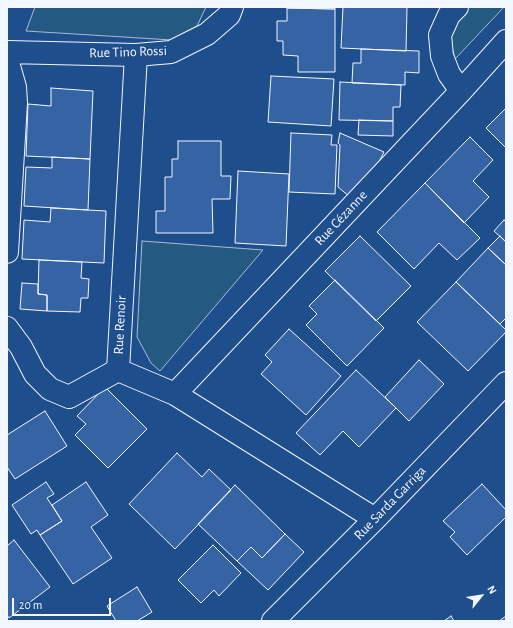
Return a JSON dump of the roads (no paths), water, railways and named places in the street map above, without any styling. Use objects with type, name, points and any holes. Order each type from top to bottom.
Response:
[{"type":"street","name":"Rue Tino Rossi","points":[[7,52],[136,55],[171,52],[207,34],[229,14],[232,7]]},
{"type":"street","points":[[456,7],[449,15],[440,35],[442,56],[449,74],[461,91]]},
{"type":"street","name":"Rue Cézanne","points":[[176,394],[461,91],[506,41]]},
{"type":"street","name":"Rue Renoir","points":[[136,55],[118,370],[176,394],[375,519]]},
{"type":"street","points":[[7,59],[15,87],[16,103],[7,252]]},
{"type":"street","points":[[7,328],[21,347],[35,374],[50,389],[69,396],[118,370]]},
{"type":"street","name":"Rue Sarda Garriga","points":[[273,621],[375,519],[506,383]]}]
